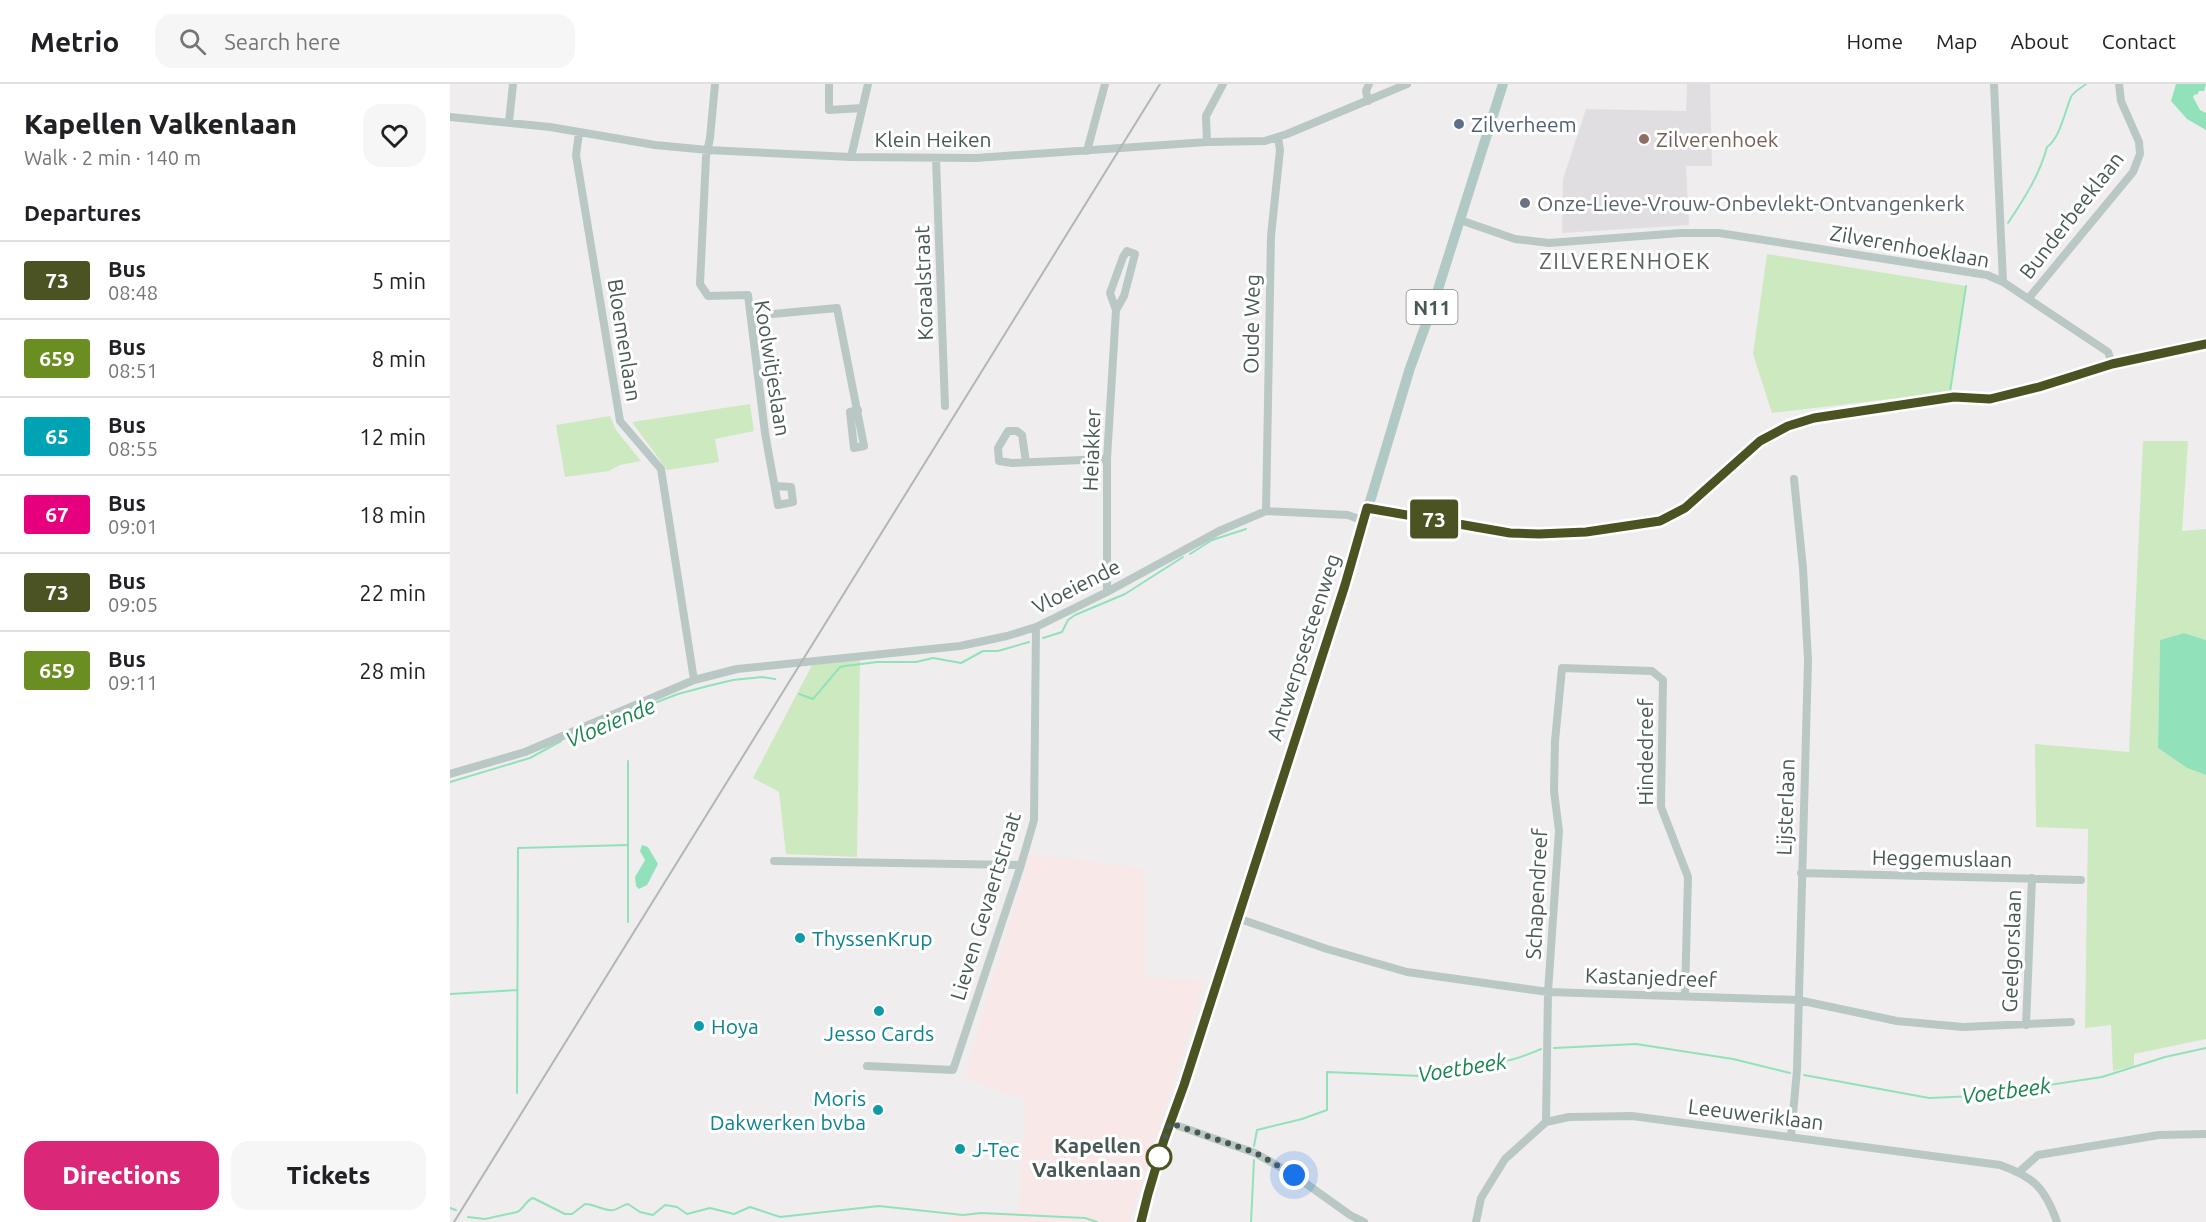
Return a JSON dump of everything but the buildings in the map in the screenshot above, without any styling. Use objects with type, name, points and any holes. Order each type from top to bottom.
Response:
[{"type":"main road","name":"Antwerpsesteenweg","points":[[1141,1222],[1170,1123],[1364,521],[1410,368],[1503,84]]},
{"type":"street","points":[[509,123],[513,84]]},
{"type":"street","points":[[708,150],[715,84]]},
{"type":"street","points":[[829,84],[829,110],[862,108]]},
{"type":"street","points":[[851,157],[868,84]]},
{"type":"street","points":[[1087,151],[1105,84]]},
{"type":"street","points":[[1206,142],[1206,116],[1222,84]]},
{"type":"street","points":[[1368,101],[1366,91],[1369,84]]},
{"type":"street","name":"Klein Heiken","points":[[450,117],[708,150],[936,159],[1206,142],[1249,142],[1278,137],[1407,84]]},
{"type":"street","name":"Bunderbeeklaan","points":[[2028,299],[2133,172],[2140,154],[2139,142],[2121,101],[2119,84]]},
{"type":"street","points":[[1993,85],[2003,282]]},
{"type":"street","name":"Bloemenlaan","points":[[579,133],[576,155],[620,421],[661,469],[694,681]]},
{"type":"street","name":"Oude Weg","points":[[1266,511],[1271,236],[1280,150],[1278,137]]},
{"type":"street","name":"Koolwitjeslaan","points":[[708,150],[700,284],[708,296],[748,295],[765,433],[775,486]]},
{"type":"street","name":"Koraalstraat","points":[[936,159],[945,406]]},
{"type":"street","name":"Zilverenhoeklaan","points":[[1460,220],[1515,239],[1549,243],[1719,233],[1987,275],[2003,282],[2108,352],[2112,364]]},
{"type":"street","name":"Heiakker","points":[[1107,592],[1107,459],[1116,310],[1110,293],[1127,251],[1136,254],[1135,262],[1124,296],[1116,310]]},
{"type":"street","points":[[751,316],[837,308],[858,410]]},
{"type":"street","points":[[1367,508],[1510,533],[1586,532],[1660,521],[1685,508],[1745,452],[1771,434],[1792,424],[1814,418],[1954,397],[1990,399],[2039,387],[2112,364],[2206,344]]},
{"type":"street","points":[[1026,462],[1107,459]]},
{"type":"street","name":"Lijsterlaan","points":[[1791,1136],[1797,1070],[1797,1000],[1808,660],[1803,568],[1794,479]]},
{"type":"street","name":"Vloeiende","points":[[450,774],[525,752],[694,681],[737,669],[960,645],[1007,636],[1036,627],[1107,592],[1219,531],[1266,511],[1348,515],[1364,521]]},
{"type":"street","name":"Lieven Gevaertstraat","points":[[867,1066],[953,1070],[1034,820],[1036,627]]},
{"type":"street","name":"Schapendreef","points":[[1546,1122],[1548,992],[1559,831],[1554,791],[1555,741],[1562,668]]},
{"type":"street","name":"Hindedreef","points":[[1562,668],[1652,671],[1663,680],[1661,807],[1688,877],[1685,996]]},
{"type":"street","points":[[774,861],[1021,865]]},
{"type":"street","name":"Heggemuslaan","points":[[1801,873],[2081,880]]},
{"type":"street","name":"Geelgorslaan","points":[[2026,1024],[2032,878]]},
{"type":"street","name":"Kastanjedreef","points":[[1237,918],[1327,949],[1407,972],[1548,992],[1797,1000],[1898,1021],[1963,1028],[2071,1022]]},
{"type":"street","name":"Leeuweriklaan","points":[[1546,1122],[1569,1117],[1632,1116],[2000,1165],[2019,1172],[2036,1184],[2049,1201],[2057,1222]]},
{"type":"street","points":[[1476,1222],[1480,1198],[1505,1159],[1546,1122]]},
{"type":"street","points":[[1170,1123],[1256,1153],[1294,1175],[1350,1215],[1364,1222]]},
{"type":"street","points":[[2019,1172],[2038,1155],[2159,1135],[2206,1134]]},
{"type":"shaded area","name":"Zilverenhoek","points":[[1687,84],[1710,84],[1712,166],[1686,166],[1689,225],[1562,233],[1563,179],[1586,109],[1686,111]]},
{"type":"shaded area","points":[[2176,84],[2206,84],[2204,91],[2199,91],[2193,97],[2200,110],[2206,113],[2206,130],[2187,119],[2171,101]]},
{"type":"shaded area","points":[[1767,254],[1966,286],[1950,392],[1772,413],[1753,354]]},
{"type":"shaded area","points":[[750,404],[754,431],[715,439],[719,462],[667,470],[632,422]]},
{"type":"shaded area","points":[[610,416],[616,430],[641,461],[620,465],[609,471],[565,477],[556,425]]},
{"type":"shaded area","points":[[2143,441],[2188,441],[2182,531],[2206,529],[2206,640],[2184,633],[2160,640],[2158,748],[2187,768],[2206,775],[2206,1039],[2134,1054],[2134,1066],[2113,1071],[2111,1025],[2085,1028],[2088,829],[2036,827],[2035,744],[2129,752]]},
{"type":"shaded area","points":[[2184,633],[2206,640],[2206,775],[2187,768],[2158,748],[2160,640]]},
{"type":"shaded area","points":[[860,660],[857,857],[786,854],[779,792],[753,778],[812,665]]},
{"type":"shaded area","points":[[642,845],[648,847],[658,864],[647,885],[639,889],[636,886],[635,877],[645,860],[640,851]]},
{"type":"shaded area","points":[[1030,853],[1145,869],[1145,977],[1205,981],[1129,1222],[950,1222],[951,1216],[1019,1211],[1025,1100],[964,1078]]},
{"type":"waterway","points":[[2008,223],[2036,177],[2047,147],[2059,131],[2072,95],[2086,84]]},
{"type":"waterway","points":[[1950,392],[1966,286]]},
{"type":"waterway","name":"Vloeiende","points":[[1190,554],[1212,540],[1246,529]]},
{"type":"waterway","name":"Vloeiende","points":[[1043,638],[1062,632],[1068,620],[1075,615],[1125,594],[1183,557]]},
{"type":"waterway","name":"Vloeiende","points":[[799,694],[813,699],[840,667],[877,662],[916,662],[933,658],[961,663],[983,651],[998,651],[1029,642]]},
{"type":"waterway","name":"Vloeiende","points":[[605,722],[678,694],[708,686],[733,680],[762,677],[775,679]]},
{"type":"waterway","name":"Vloeiende","points":[[450,782],[530,758],[561,741]]},
{"type":"waterway","points":[[628,761],[628,922]]},
{"type":"waterway","points":[[517,1093],[518,848],[627,845]]},
{"type":"waterway","points":[[450,994],[517,990]]},
{"type":"waterway","name":"Voetbeek","points":[[1554,1048],[1636,1044],[1733,1059],[1790,1073]]},
{"type":"waterway","name":"Voetbeek","points":[[1804,1075],[1929,1098],[1976,1096],[2102,1077],[2165,1057],[2206,1048]]},
{"type":"waterway","name":"Voetbeek","points":[[1254,1146],[1257,1130],[1327,1110],[1327,1072],[1421,1076],[1452,1065],[1499,1062],[1522,1057],[1541,1049]]},
{"type":"waterway","name":"Voetbeek","points":[[1251,1222],[1254,1160]]},
{"type":"waterway","points":[[468,1217],[485,1219],[517,1212],[533,1198],[565,1214],[572,1214],[585,1204],[612,1210],[628,1204],[640,1212],[653,1215],[665,1205],[677,1207],[687,1214],[710,1208],[734,1214],[750,1207],[780,1217],[879,1206],[963,1215],[981,1213],[1085,1218],[1097,1222]]},
{"type":"waterway","points":[[450,1208],[456,1210]]},
{"type":"railway","points":[[454,1222],[1160,84]]},
{"type":"bus line","name":"73","points":[[1141,1222],[1154,1173],[1345,585],[1367,508],[1510,533],[1586,532],[1660,521],[1685,508],[1745,452],[1771,434],[1792,424],[1814,418],[1954,397],[1990,399],[2039,387],[2112,364],[2206,344]]},
{"type":"place","name":"Zilverheem","points":[[1459,124]]},
{"type":"place","name":"Zilverenhoek","points":[[1644,139]]},
{"type":"place","name":"Onze-Lieve-Vrouw-Onbevlekt-Ontvangenkerk","points":[[1525,203]]},
{"type":"place","name":"ThyssenKrup","points":[[800,938]]},
{"type":"place","name":"Jesso Cards","points":[[879,1011]]},
{"type":"place","name":"Hoya","points":[[699,1026]]},
{"type":"place","name":"Moris Dakwerken bvba","points":[[878,1110]]},
{"type":"place","name":"J-Tec","points":[[960,1149]]},
{"type":"place","name":"Kapellen Valkenlaan","points":[[1159,1157]]},
{"type":"district","name":"ZILVERENHOEK","points":[[1625,260]]},
{"type":"route","points":[[1159,1157],[1170,1123],[1256,1153],[1294,1175]]}]
